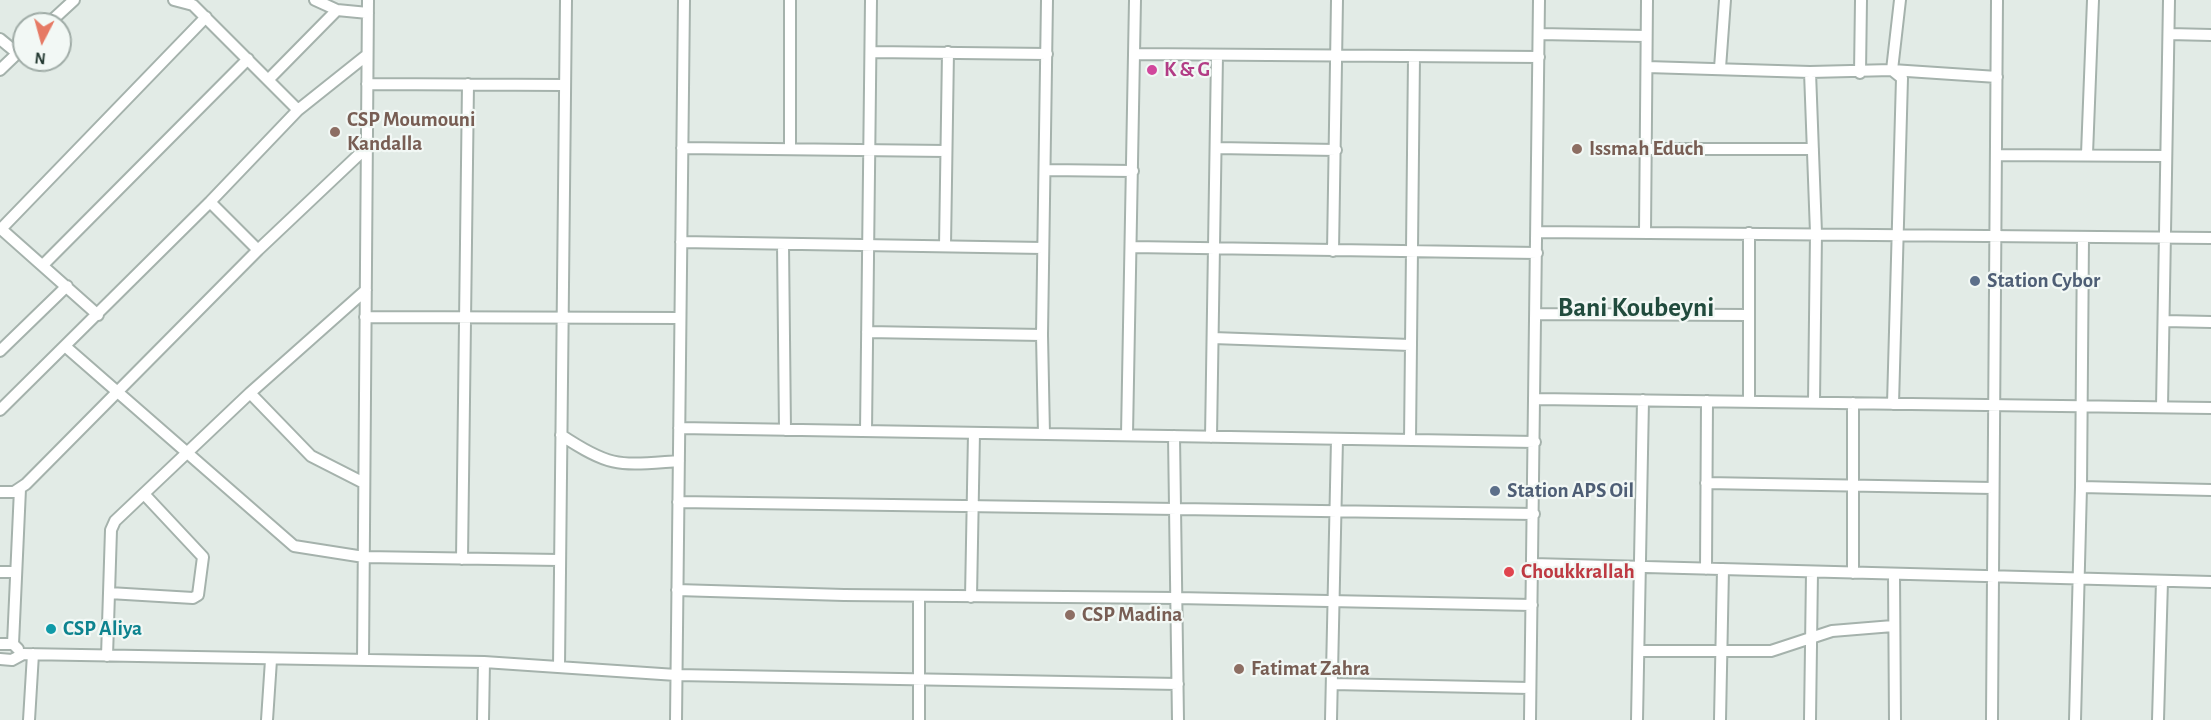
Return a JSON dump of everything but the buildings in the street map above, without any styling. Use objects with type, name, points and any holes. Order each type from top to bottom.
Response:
[{"type":"street","points":[[61,12],[74,0]]},
{"type":"street","points":[[174,0],[193,2],[206,18],[298,110]]},
{"type":"street","points":[[315,0],[337,10],[368,13]]},
{"type":"street","points":[[363,660],[368,0]]},
{"type":"street","points":[[559,666],[566,0]]},
{"type":"street","points":[[676,720],[684,0]]},
{"type":"street","points":[[790,0],[790,148]]},
{"type":"street","points":[[866,431],[870,0]]},
{"type":"street","points":[[1044,434],[1042,334],[1047,0]]},
{"type":"street","points":[[1127,435],[1135,0]]},
{"type":"street","points":[[1333,251],[1337,0]]},
{"type":"street","points":[[1530,720],[1536,399],[1539,0]]},
{"type":"street","points":[[1645,232],[1647,0]]},
{"type":"street","points":[[1720,68],[1725,0]]},
{"type":"street","points":[[1860,73],[1861,0]]},
{"type":"street","points":[[1892,70],[1900,0]]},
{"type":"street","points":[[1992,720],[1997,0]]},
{"type":"street","points":[[2086,154],[2093,0]]},
{"type":"street","points":[[2162,407],[2169,0]]},
{"type":"street","points":[[268,80],[337,10]]},
{"type":"street","points":[[98,315],[1,228],[206,18]]},
{"type":"street","points":[[1539,33],[1647,36]]},
{"type":"street","points":[[2169,34],[2211,35]]},
{"type":"street","points":[[871,52],[1047,54]]},
{"type":"street","points":[[945,246],[948,52]]},
{"type":"street","points":[[1134,54],[1539,57]]},
{"type":"street","points":[[0,410],[98,315],[298,110],[367,55]]},
{"type":"street","points":[[1211,436],[1217,56]]},
{"type":"street","points":[[1410,440],[1414,57]]},
{"type":"street","points":[[0,70],[12,59]]},
{"type":"street","points":[[43,265],[248,59]]},
{"type":"street","points":[[1647,67],[1860,73],[1892,70],[1997,77]]},
{"type":"street","points":[[1892,70],[1902,78],[1893,404]]},
{"type":"street","points":[[1810,72],[1816,233],[1814,402]]},
{"type":"street","points":[[367,84],[566,85]]},
{"type":"street","points":[[462,559],[468,84]]},
{"type":"street","points":[[0,492],[20,489],[258,250],[367,147]]},
{"type":"street","points":[[682,148],[946,151]]},
{"type":"street","points":[[1216,148],[1336,150]]},
{"type":"street","points":[[1646,149],[1813,149]]},
{"type":"street","points":[[1996,155],[2166,156]]},
{"type":"street","points":[[1046,170],[1133,171]]},
{"type":"street","points":[[210,202],[258,250]]},
{"type":"street","points":[[1537,232],[2211,238]]},
{"type":"street","points":[[1749,233],[1749,402]]},
{"type":"street","points":[[2075,720],[2080,578],[2083,237]]},
{"type":"street","points":[[681,242],[1043,248]]},
{"type":"street","points":[[783,244],[785,430]]},
{"type":"street","points":[[1131,247],[1537,254]]},
{"type":"street","points":[[0,351],[67,286]]},
{"type":"street","points":[[107,656],[112,525],[250,393],[366,290]]},
{"type":"street","points":[[1536,314],[1749,315]]},
{"type":"street","points":[[365,317],[680,318]]},
{"type":"street","points":[[2165,321],[2211,321]]},
{"type":"street","points":[[867,332],[1042,334]]},
{"type":"street","points":[[1213,338],[1410,345]]},
{"type":"street","points":[[66,347],[288,543],[301,548],[364,556],[559,560]]},
{"type":"street","points":[[250,393],[311,456],[364,483]]},
{"type":"street","points":[[1536,399],[2211,408]]},
{"type":"street","points":[[1637,720],[1643,400]]},
{"type":"street","points":[[1706,569],[1707,401]]},
{"type":"street","points":[[1853,403],[1853,573]]},
{"type":"street","points":[[679,428],[1535,442]]},
{"type":"street","points":[[971,597],[974,433]]},
{"type":"street","points":[[561,435],[597,458],[612,463],[625,465],[679,461]]},
{"type":"street","points":[[1174,436],[1178,720]]},
{"type":"street","points":[[1331,720],[1337,439]]},
{"type":"street","points":[[1706,483],[1993,488]]},
{"type":"street","points":[[2081,487],[2211,490]]},
{"type":"street","points":[[13,644],[20,489]]},
{"type":"street","points":[[109,593],[193,598],[198,595],[203,557],[144,494]]},
{"type":"street","points":[[678,502],[1534,514]]},
{"type":"street","points":[[1533,564],[2211,582]]},
{"type":"street","points":[[1720,720],[1723,569]]},
{"type":"street","points":[[0,572],[15,572]]},
{"type":"street","points":[[1810,720],[1813,637],[1812,572]]},
{"type":"street","points":[[1894,574],[1895,720]]},
{"type":"street","points":[[2158,720],[2162,580]]},
{"type":"street","points":[[677,590],[971,597],[1176,598],[1532,605]]},
{"type":"street","points":[[919,596],[919,720]]},
{"type":"street","points":[[1639,651],[1772,651],[1832,632],[1893,626]]},
{"type":"street","points":[[0,644],[13,644],[28,654]]},
{"type":"street","points":[[0,659],[12,660],[28,654],[484,662],[676,675],[1178,684]]},
{"type":"street","points":[[28,654],[29,720]]},
{"type":"street","points":[[267,720],[271,660]]},
{"type":"street","points":[[483,720],[484,662]]},
{"type":"street","points":[[1332,684],[1530,688]]},
{"type":"place","name":"K & G","points":[[1152,70]]},
{"type":"place","name":"CSP Moumouni Kandalla","points":[[335,132]]},
{"type":"place","name":"Issmah Educh","points":[[1577,149]]},
{"type":"place","name":"Station Cybor","points":[[1975,281]]},
{"type":"place","name":"Station APS Oil","points":[[1495,491]]},
{"type":"place","name":"Choukkrallah","points":[[1509,572]]},
{"type":"place","name":"CSP Madina","points":[[1070,615]]},
{"type":"place","name":"CSP Aliya","points":[[51,629]]},
{"type":"place","name":"Fatimat Zahra","points":[[1239,669]]},
{"type":"district","name":"Bani Koubeyni","points":[[1636,308]]}]
